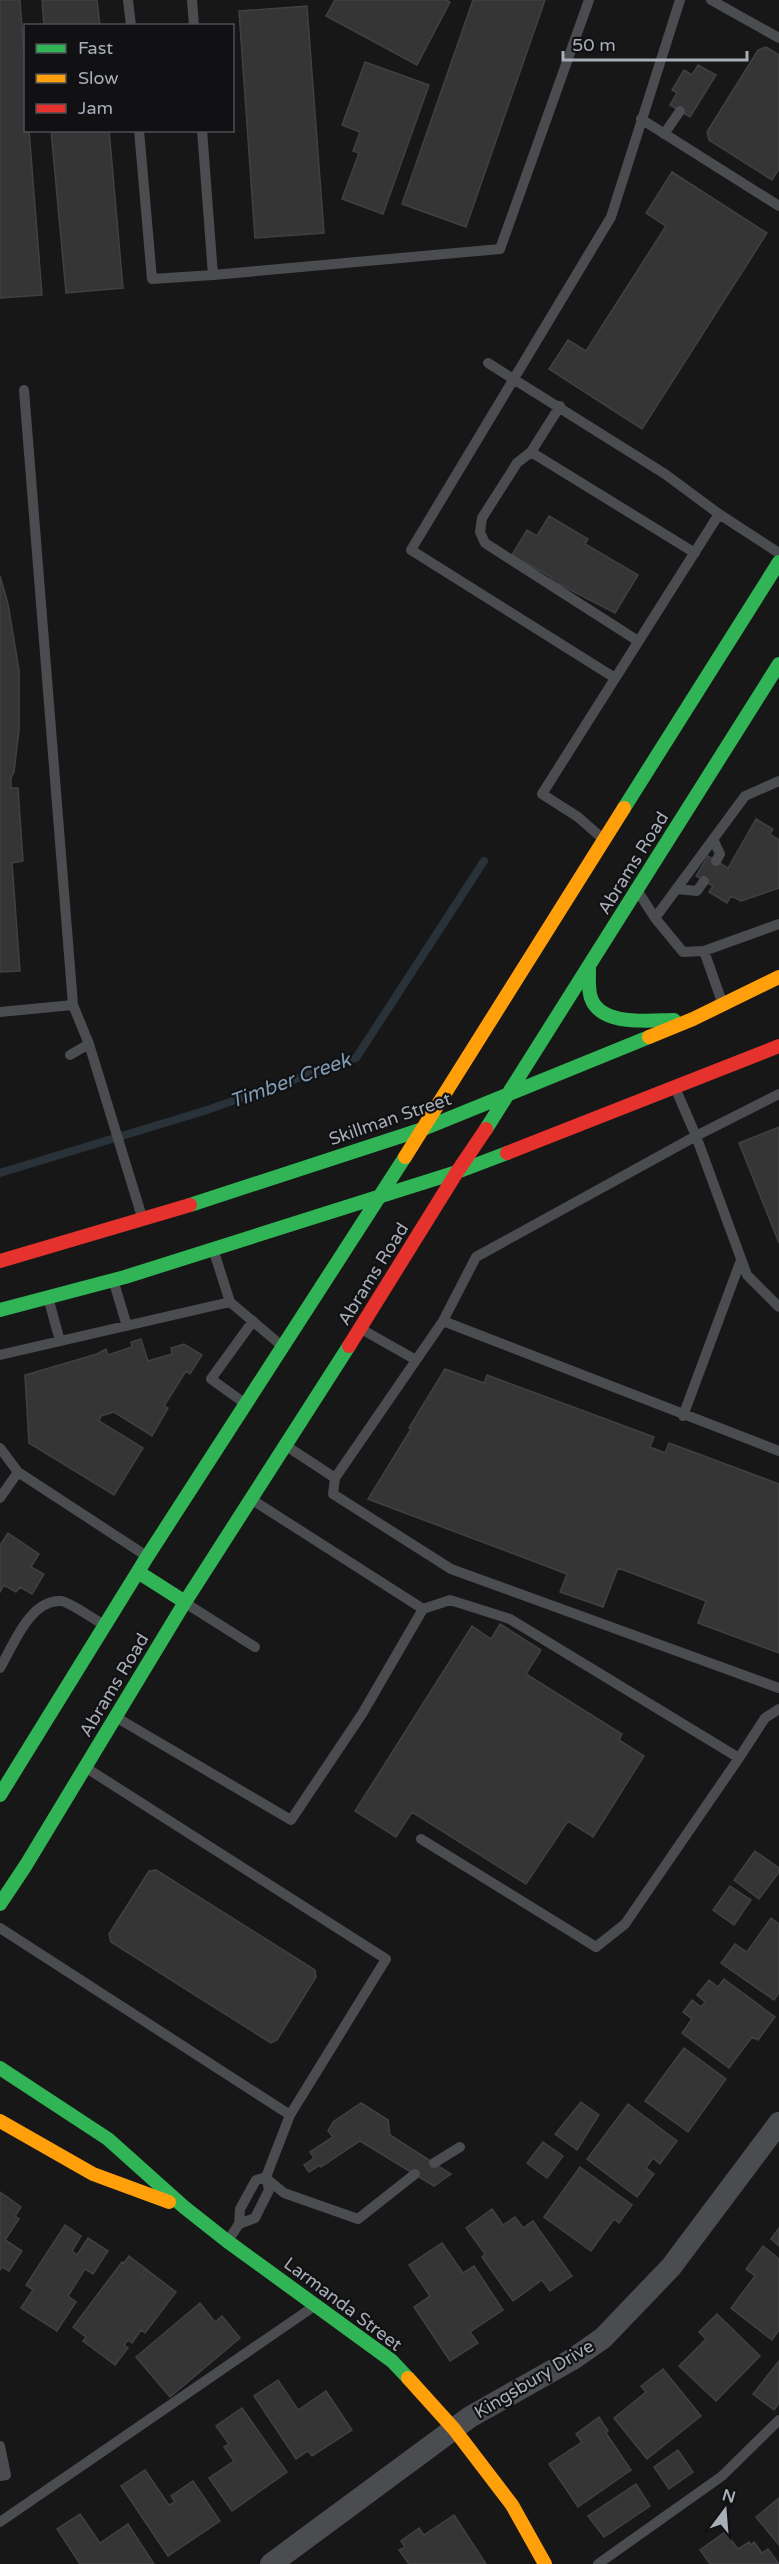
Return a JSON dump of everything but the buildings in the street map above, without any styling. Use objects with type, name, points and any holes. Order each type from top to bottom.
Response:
[{"type":"main road","name":"Abrams Road","points":[[0,1795],[12,1767],[106,1625],[147,1557],[380,1197],[779,562]]},
{"type":"main road","name":"Abrams Road","points":[[0,1904],[184,1602],[457,1172],[511,1093],[779,664]]},
{"type":"main road","points":[[589,969],[591,999],[596,1007],[606,1014],[632,1021],[693,1019]]},
{"type":"main road","name":"Skillman Street","points":[[0,1261],[143,1220],[423,1129],[693,1019],[779,977]]},
{"type":"main road","points":[[0,1310],[114,1280],[457,1172],[779,1046]]},
{"type":"main road","points":[[138,1572],[184,1602]]},
{"type":"main road","name":"Larmanda Street","points":[[0,2068],[108,2139],[184,2207],[227,2241],[392,2361],[454,2428],[512,2505],[545,2564]]},
{"type":"main road","name":"Larmanda Street","points":[[0,2121],[93,2174],[184,2207]]},
{"type":"street","name":"Kingsbury Drive","points":[[271,2564],[470,2417],[573,2360],[603,2338],[671,2267],[779,2123]]},
{"type":"lane","points":[[128,0],[130,24]]},
{"type":"lane","points":[[192,0],[194,24]]},
{"type":"lane","points":[[139,132],[152,279],[500,249],[589,0]]},
{"type":"lane","points":[[615,678],[411,550],[611,217],[680,0]]},
{"type":"lane","points":[[711,0],[779,38]]},
{"type":"lane","points":[[664,134],[680,111]]},
{"type":"lane","points":[[641,120],[779,206]]},
{"type":"lane","points":[[202,132],[213,275]]},
{"type":"lane","points":[[488,363],[560,406],[665,474],[719,514],[779,553]]},
{"type":"lane","points":[[24,390],[73,1005],[89,1044],[143,1220]]},
{"type":"lane","points":[[560,406],[531,452],[517,463],[482,518],[480,532],[485,543],[638,641]]},
{"type":"lane","points":[[531,452],[694,553]]},
{"type":"lane","points":[[605,841],[578,817],[542,794],[719,514]]},
{"type":"lane","points":[[655,918],[745,796],[779,781]]},
{"type":"lane","points":[[713,839],[720,854],[716,861]]},
{"type":"lane","points":[[676,890],[697,891],[704,881]]},
{"type":"lane","points":[[637,891],[655,918],[682,951],[704,951],[779,924]]},
{"type":"lane","points":[[704,951],[723,1005]]},
{"type":"lane","points":[[0,1012],[73,1005]]},
{"type":"lane","points":[[70,1055],[89,1044]]},
{"type":"lane","points":[[674,1087],[696,1136],[747,1275],[779,1307]]},
{"type":"lane","points":[[779,1094],[696,1136],[476,1257],[443,1321],[335,1478],[333,1494],[451,1569],[779,1688]]},
{"type":"lane","points":[[213,1249],[230,1302],[283,1347]]},
{"type":"lane","points":[[683,1416],[741,1260]]},
{"type":"lane","points":[[114,1280],[127,1326]]},
{"type":"lane","points":[[48,1297],[60,1341]]},
{"type":"lane","points":[[0,1355],[230,1302]]},
{"type":"lane","points":[[443,1321],[601,1381],[683,1416],[779,1451]]},
{"type":"lane","points":[[246,1404],[211,1379],[253,1322]]},
{"type":"lane","points":[[360,1328],[416,1360]]},
{"type":"lane","points":[[285,1446],[335,1478]]},
{"type":"lane","points":[[0,1448],[18,1472],[147,1557]]},
{"type":"lane","points":[[0,1498],[18,1472]]},
{"type":"lane","points":[[251,1498],[423,1609]]},
{"type":"lane","points":[[115,1717],[291,1820],[362,1714],[423,1609],[450,1600],[510,1618],[739,1758]]},
{"type":"lane","points":[[0,1668],[33,1614],[45,1604],[63,1601],[106,1625]]},
{"type":"lane","points":[[184,1602],[255,1647]]},
{"type":"lane","points":[[421,1839],[596,1947],[625,1924],[765,1718],[779,1709]]},
{"type":"lane","points":[[85,1767],[386,1959],[290,2115],[266,2177],[269,2190],[255,2218],[239,2224]]},
{"type":"lane","points":[[0,1928],[290,2115]]},
{"type":"lane","points":[[434,2163],[460,2147]]},
{"type":"lane","points":[[266,2177],[284,2193],[358,2219],[415,2174]]},
{"type":"lane","points":[[227,2241],[239,2224],[240,2209],[256,2180],[266,2177]]},
{"type":"lane","points":[[0,2522],[316,2305]]},
{"type":"lane","points":[[598,2564],[722,2476],[779,2420]]},
{"type":"lane","points":[[0,2446],[6,2475],[0,2476]]},
{"type":"waterway","name":"Timber Creek","points":[[0,1173],[204,1111],[356,1058],[484,861]]},
{"type":"traffic: fast","points":[[624,808],[779,562]]},
{"type":"traffic: fast","points":[[486,1129],[779,664]]},
{"type":"traffic: fast","points":[[589,969],[591,998],[596,1007],[605,1014],[627,1020],[674,1020]]},
{"type":"traffic: fast","points":[[190,1205],[423,1129],[649,1037]]},
{"type":"traffic: fast","points":[[0,1310],[125,1277],[457,1172],[507,1153]]},
{"type":"traffic: fast","points":[[0,1795],[147,1557],[405,1157]]},
{"type":"traffic: fast","points":[[0,1904],[185,1602],[349,1346]]},
{"type":"traffic: fast","points":[[138,1572],[185,1602]]},
{"type":"traffic: fast","points":[[0,2068],[108,2139],[184,2207],[392,2361],[408,2378]]},
{"type":"traffic: slow","points":[[405,1157],[624,808]]},
{"type":"traffic: slow","points":[[649,1037],[693,1019],[779,977]]},
{"type":"traffic: slow","points":[[0,2121],[93,2174],[169,2202]]},
{"type":"traffic: slow","points":[[408,2378],[454,2429],[512,2505],[545,2564]]},
{"type":"traffic: jam","points":[[507,1153],[779,1046]]},
{"type":"traffic: jam","points":[[349,1346],[486,1129]]},
{"type":"traffic: jam","points":[[0,1261],[190,1205]]}]
